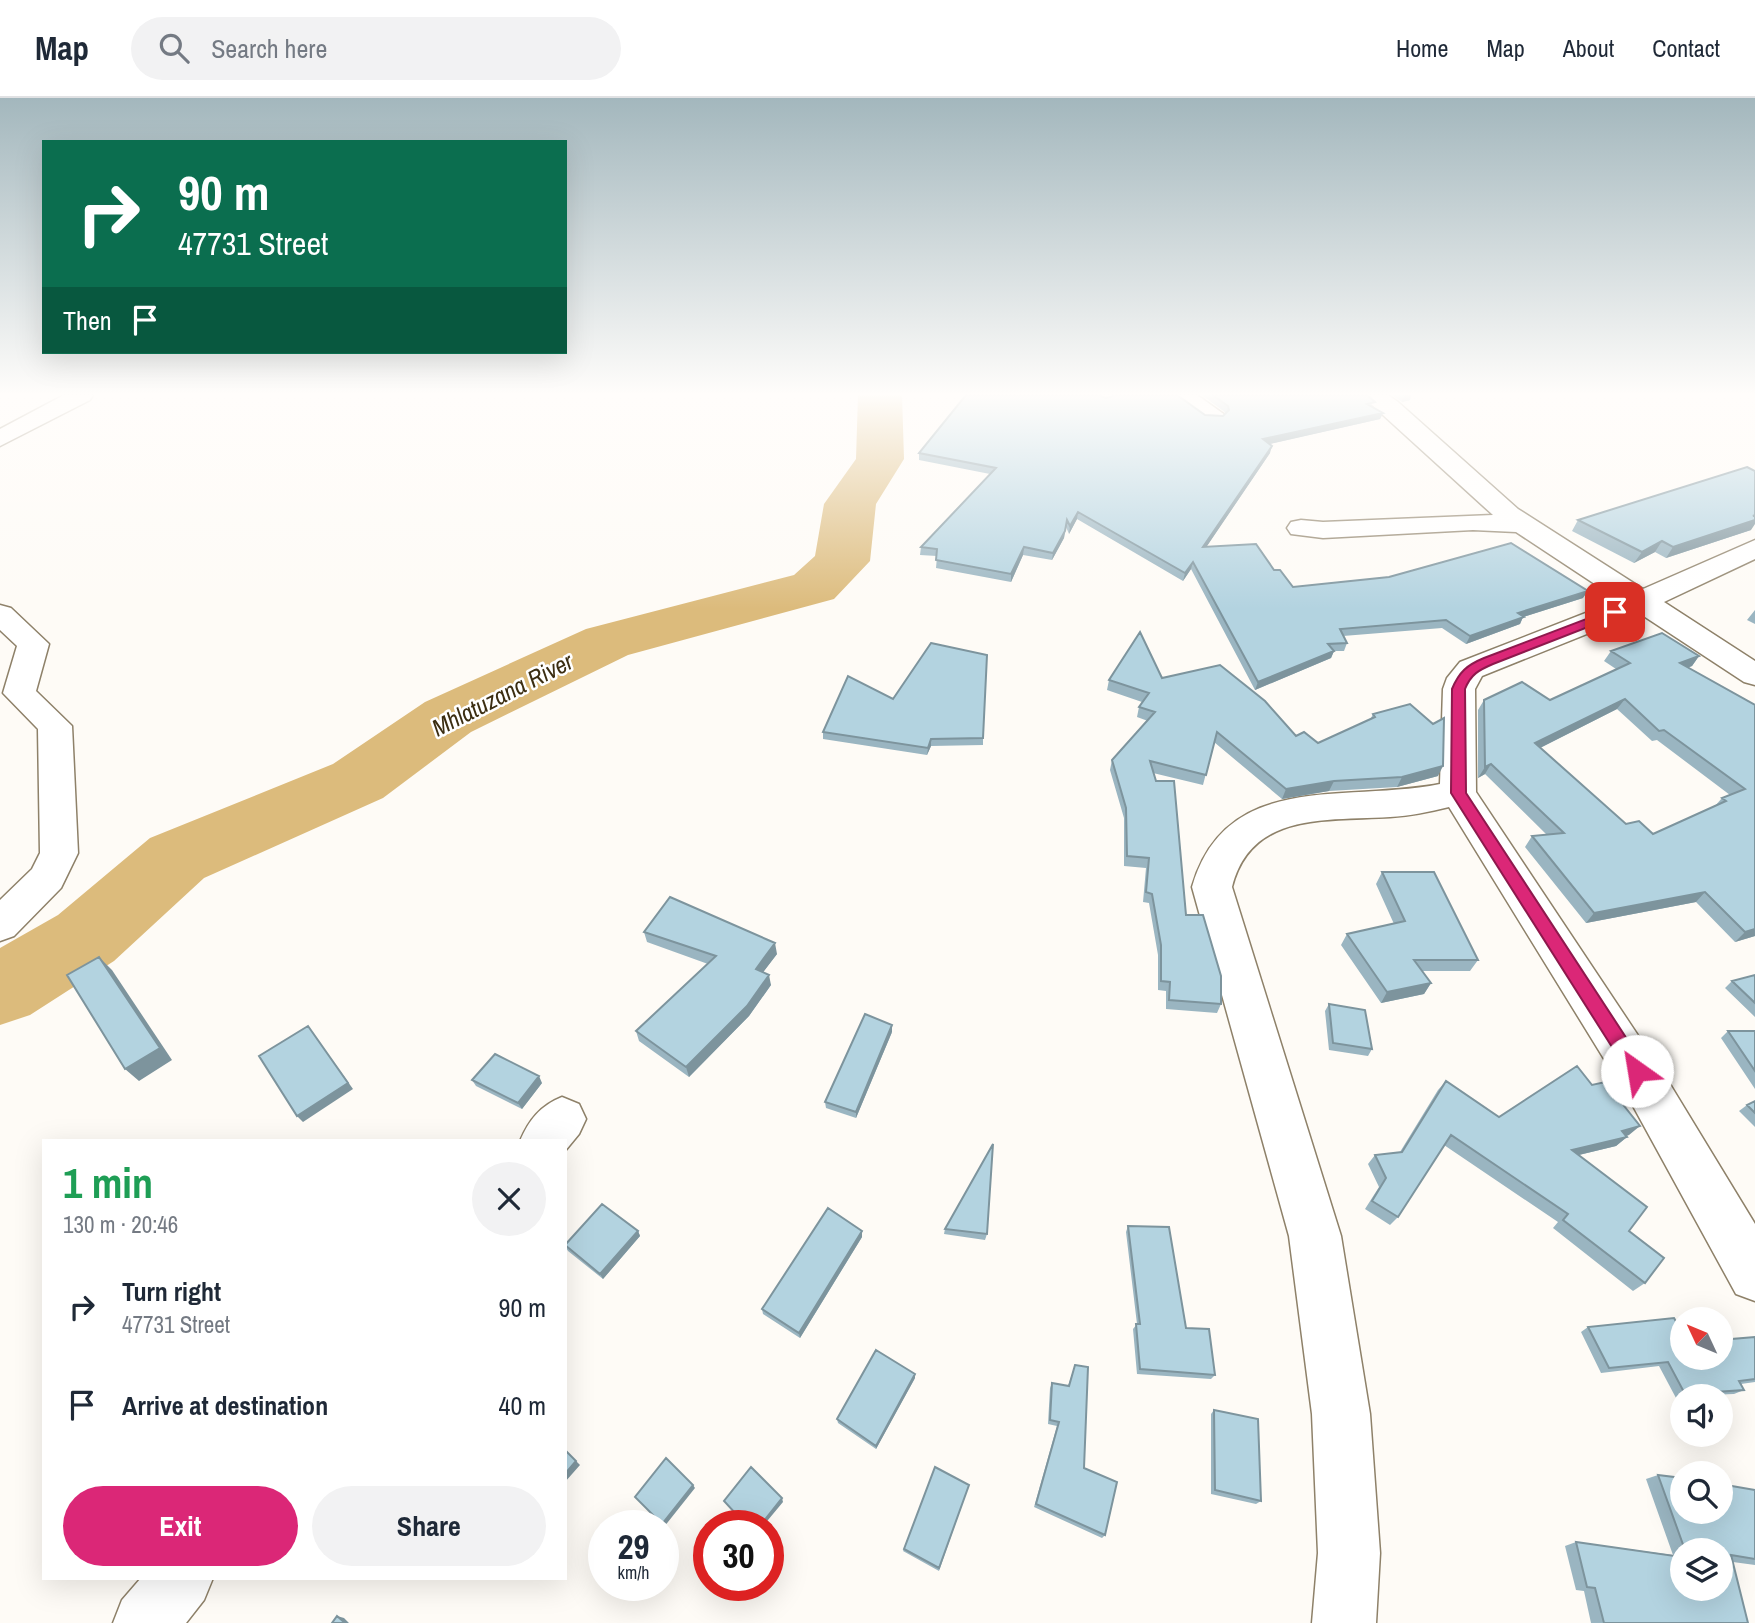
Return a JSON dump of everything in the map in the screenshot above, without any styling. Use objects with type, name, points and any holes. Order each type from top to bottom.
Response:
[{"type":"street","points":[[1457,466],[1523,524],[1755,675]]},
{"type":"street","points":[[1301,528],[1323,530],[1472,522],[1523,524]]},
{"type":"street","points":[[1755,548],[1640,602],[1471,669],[1463,678],[1459,689],[1458,793],[1625,1049],[1715,1200],[1755,1275]]},
{"type":"street","points":[[0,614],[33,644],[19,694],[55,726],[59,853],[47,878],[0,925]]},
{"type":"street","points":[[1344,1623],[1349,1553],[1340,1414],[1315,1236],[1212,887],[1217,866],[1229,848],[1244,833],[1262,821],[1309,811],[1409,803],[1458,793]]},
{"type":"street","points":[[145,1623],[180,1580]]},
{"type":"building","points":[[987,466],[1258,466],[1203,547],[1256,544],[1274,570],[1280,570],[1293,587],[1389,577],[1511,543],[1588,591],[1518,613],[1524,617],[1470,636],[1446,620],[1340,629],[1347,643],[1328,644],[1334,651],[1258,682],[1193,562],[1185,573],[1078,512],[1070,526],[1067,520],[1065,531],[1053,553],[1024,547],[1011,574],[936,560],[937,549],[921,547],[996,468]]},
{"type":"building","points":[[1747,467],[1755,471],[1755,520],[1673,547],[1662,541],[1642,552],[1578,520]]},
{"type":"building","points":[[1140,632],[1162,678],[1220,665],[1265,701],[1296,736],[1304,732],[1318,743],[1375,717],[1373,714],[1410,704],[1433,724],[1444,718],[1443,766],[1402,777],[1334,781],[1286,789],[1217,732],[1206,775],[1150,761],[1156,781],[1174,781],[1186,915],[1203,915],[1221,976],[1221,1004],[1169,1000],[1170,982],[1161,981],[1161,945],[1152,894],[1146,892],[1149,858],[1127,856],[1126,808],[1112,760],[1155,712],[1139,707],[1149,693],[1109,680]]},
{"type":"building","points":[[1662,633],[1699,656],[1680,663],[1755,705],[1755,929],[1745,932],[1705,892],[1594,913],[1532,836],[1564,833],[1491,764],[1485,767],[1484,700],[1522,682],[1550,700],[1630,663],[1611,651]],"holes":[[[1625,699],[1659,731],[1664,730],[1745,789],[1722,798],[1726,801],[1653,834],[1639,821],[1626,824],[1535,743]]]},
{"type":"building","points":[[931,643],[987,655],[983,738],[931,739],[928,748],[823,732],[848,676],[893,699]]},
{"type":"building","points":[[1382,872],[1434,872],[1478,960],[1414,960],[1431,983],[1387,992],[1347,934],[1405,921]]},
{"type":"building","points":[[670,897],[775,943],[756,969],[769,975],[747,1006],[686,1067],[636,1031],[716,956],[644,932]]},
{"type":"building","points":[[99,957],[160,1048],[125,1069],[67,975]]},
{"type":"building","points":[[1755,975],[1755,1003],[1732,981]]},
{"type":"building","points":[[1329,1004],[1365,1010],[1372,1049],[1333,1043]]},
{"type":"building","points":[[865,1014],[892,1025],[856,1112],[825,1102]]},
{"type":"building","points":[[308,1026],[348,1083],[297,1116],[259,1056]]},
{"type":"building","points":[[1728,1031],[1755,1031],[1755,1071]]},
{"type":"building","points":[[495,1054],[539,1076],[518,1103],[472,1080]]},
{"type":"building","points":[[1577,1066],[1592,1085],[1605,1082],[1640,1126],[1622,1131],[1627,1137],[1572,1150],[1647,1207],[1629,1231],[1664,1258],[1645,1283],[1563,1220],[1568,1214],[1451,1135],[1398,1217],[1372,1201],[1386,1178],[1375,1155],[1402,1152],[1446,1081],[1499,1117]]},
{"type":"building","points":[[1755,1101],[1755,1113],[1747,1105]]},
{"type":"building","points":[[993,1144],[987,1234],[945,1229]]},
{"type":"building","points":[[602,1204],[638,1231],[600,1274],[567,1247],[567,1243]]},
{"type":"building","points":[[828,1208],[862,1231],[799,1333],[762,1309]]},
{"type":"building","points":[[1128,1226],[1169,1227],[1186,1328],[1209,1329],[1215,1375],[1140,1369],[1136,1324],[1140,1324]]},
{"type":"building","points":[[1670,1318],[1670,1366],[1668,1362],[1609,1368],[1588,1327]]},
{"type":"building","points":[[1755,1337],[1755,1379],[1739,1381],[1744,1390],[1733,1391],[1733,1384],[1680,1384],[1672,1370],[1733,1370],[1733,1339]]},
{"type":"building","points":[[876,1350],[915,1374],[876,1446],[837,1419]]},
{"type":"building","points":[[1075,1365],[1088,1367],[1084,1468],[1117,1482],[1105,1535],[1036,1504],[1059,1422],[1050,1420],[1052,1383],[1069,1386]]},
{"type":"building","points":[[1214,1410],[1258,1419],[1261,1501],[1215,1490]]},
{"type":"building","points":[[567,1452],[576,1461],[567,1472]]},
{"type":"building","points":[[666,1458],[693,1485],[673,1510],[648,1510],[635,1497]]},
{"type":"building","points":[[751,1467],[782,1498],[773,1510],[732,1510],[724,1501]]},
{"type":"building","points":[[935,1467],[969,1485],[939,1568],[904,1549]]},
{"type":"building","points":[[1658,1475],[1670,1476],[1670,1508]]},
{"type":"building","points":[[1733,1486],[1755,1490],[1755,1559],[1733,1555],[1733,1538],[1681,1538],[1676,1524],[1733,1524]]},
{"type":"building","points":[[1576,1542],[1670,1555],[1670,1601],[1733,1601],[1733,1563],[1748,1623],[1604,1623],[1595,1588],[1587,1587]]},
{"type":"building","points":[[337,1616],[345,1623],[332,1623]]},
{"type":"waterway","name":"Mhlatuzana River","points":[[0,990],[86,938],[177,858],[358,781],[448,717],[607,642],[814,587],[842,561],[850,504],[875,466]]},
{"type":"route","points":[[1615,612],[1488,661],[1471,669],[1463,678],[1459,689],[1458,793],[1637,1071]]}]
